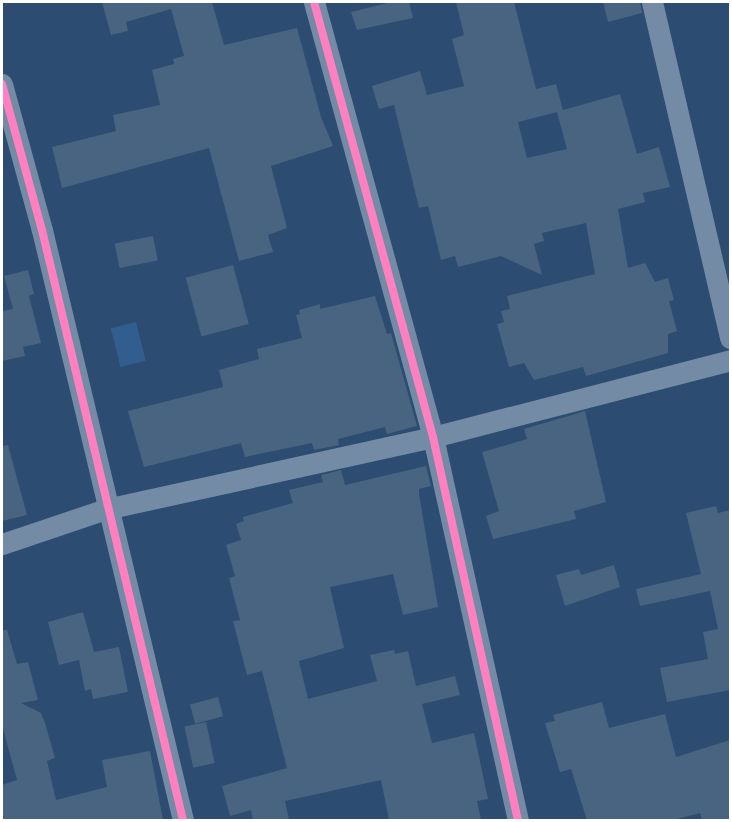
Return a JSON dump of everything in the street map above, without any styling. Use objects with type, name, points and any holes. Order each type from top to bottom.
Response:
[{"type":"street","points":[[314,2],[433,437],[518,820]]},
{"type":"street","points":[[652,2],[730,338]]},
{"type":"street","points":[[2,84],[42,230],[106,509],[183,820]]},
{"type":"street","points":[[2,544],[106,509],[433,437],[730,360]]},
{"type":"water","points":[[136,322],[146,361],[120,367],[111,328]]},
{"type":"building","points":[[102,2],[212,2],[224,45],[297,28],[321,117],[333,146],[271,166],[287,228],[268,235],[273,252],[239,261],[209,148],[62,188],[52,147],[116,131],[113,115],[160,105],[152,70],[174,64],[173,59],[184,56],[171,9],[126,22],[128,31],[111,35]]},
{"type":"building","points":[[391,2],[409,2],[413,18],[357,30],[351,12]]},
{"type":"building","points":[[456,2],[514,2],[536,89],[556,84],[563,110],[620,94],[637,154],[659,147],[670,187],[643,193],[645,202],[618,209],[628,268],[645,263],[655,282],[668,278],[674,300],[669,301],[677,331],[668,334],[668,353],[586,376],[583,367],[534,380],[524,363],[509,367],[497,324],[504,322],[501,311],[510,309],[507,296],[595,274],[586,223],[542,233],[544,241],[534,244],[542,275],[501,256],[458,267],[455,256],[441,260],[428,206],[419,208],[394,105],[379,109],[372,86],[420,71],[427,95],[464,86],[452,39],[464,35]],"holes":[[[557,112],[567,149],[527,158],[518,122]]]},
{"type":"building","points":[[603,2],[640,2],[642,13],[608,22]]},
{"type":"building","points":[[153,236],[158,261],[119,268],[115,243]]},
{"type":"building","points":[[233,265],[249,324],[201,337],[186,278]]},
{"type":"building","points":[[28,270],[34,294],[29,296],[41,343],[23,347],[25,356],[2,361],[2,311],[13,309],[4,276]]},
{"type":"building","points":[[375,296],[387,334],[391,333],[417,426],[387,434],[385,427],[338,439],[339,445],[314,450],[312,443],[245,457],[241,443],[144,467],[128,411],[223,387],[219,370],[259,359],[257,349],[302,338],[296,315],[300,314],[299,310],[320,304],[320,309]]},
{"type":"building","points":[[585,411],[606,502],[574,511],[576,519],[493,539],[486,516],[499,511],[482,452],[527,439],[524,429]]},
{"type":"building","points":[[8,445],[27,515],[2,521],[2,446]]},
{"type":"building","points":[[426,466],[431,486],[419,489],[419,494],[438,607],[403,615],[393,574],[330,587],[344,648],[299,661],[308,699],[377,681],[370,655],[394,650],[395,654],[408,651],[416,686],[455,676],[460,695],[422,704],[432,743],[474,733],[488,799],[477,801],[481,820],[389,820],[381,780],[285,801],[289,820],[253,820],[251,810],[230,816],[222,786],[287,768],[262,671],[247,675],[233,621],[240,620],[229,578],[235,576],[226,545],[241,540],[236,524],[244,521],[243,517],[293,503],[289,490],[323,482],[321,475],[341,470],[345,485]]},
{"type":"building","points":[[716,506],[718,513],[730,510],[730,690],[667,702],[660,668],[708,659],[703,632],[718,629],[710,591],[640,606],[636,589],[701,574],[686,513]]},
{"type":"building","points":[[614,565],[620,587],[565,606],[556,575],[579,569],[581,575]]},
{"type":"building","points":[[83,612],[94,652],[119,647],[128,692],[93,699],[91,689],[85,691],[79,660],[59,665],[48,622]]},
{"type":"building","points":[[2,630],[7,630],[17,664],[28,662],[38,700],[21,703],[41,713],[45,723],[55,758],[47,761],[56,800],[107,787],[102,760],[150,751],[163,820],[2,820],[2,785],[17,780],[2,725]]},
{"type":"building","points":[[218,697],[223,716],[195,724],[190,705]]},
{"type":"building","points":[[602,702],[609,728],[665,714],[676,757],[730,740],[730,820],[702,820],[700,813],[673,820],[587,820],[571,769],[560,772],[545,723],[555,721],[553,715]]},
{"type":"building","points":[[206,722],[215,763],[193,768],[184,727]]},
{"type":"cycle path","points":[[314,2],[433,437],[518,820]]},
{"type":"cycle path","points":[[2,84],[42,230],[183,820]]}]
